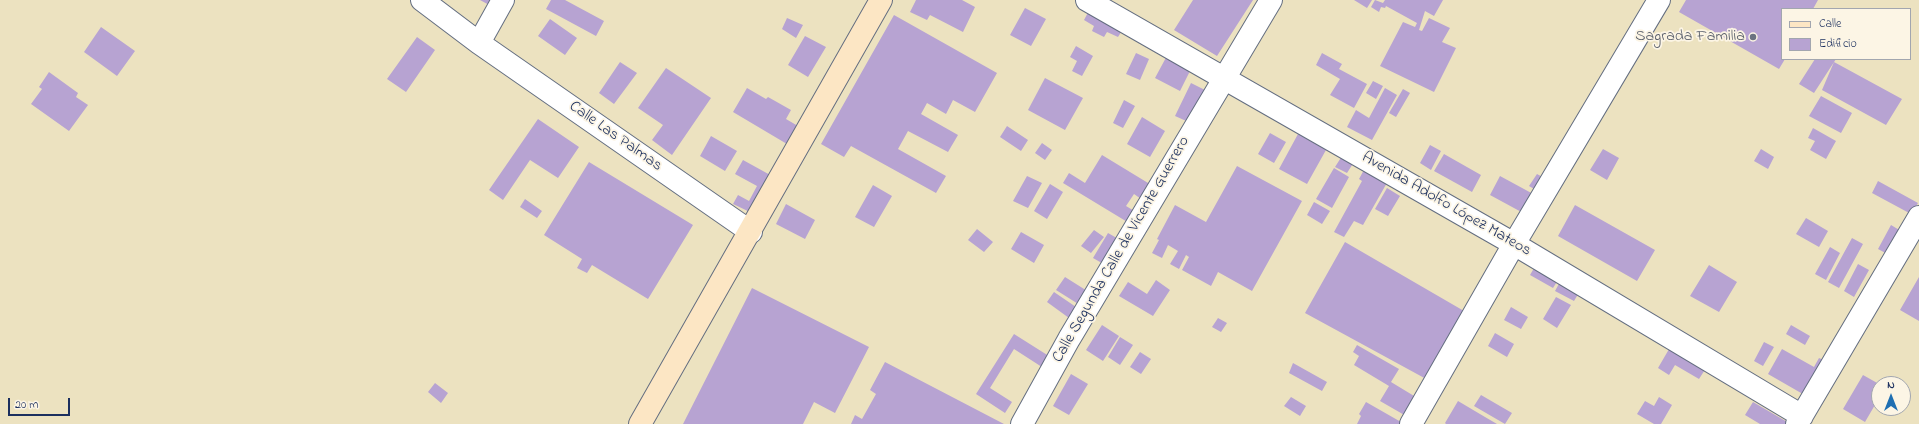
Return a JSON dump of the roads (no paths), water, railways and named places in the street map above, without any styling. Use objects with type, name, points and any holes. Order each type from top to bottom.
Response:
[{"type":"street","name":"Calle Las Palmas","points":[[422,0],[479,43],[751,232]]},
{"type":"street","points":[[479,43],[503,0]]},
{"type":"street","points":[[640,424],[751,232],[881,0]]},
{"type":"street","name":"Avenida Adolfo López Mateos","points":[[1086,0],[1224,77],[1514,244],[1800,420]]},
{"type":"street","name":"Calle Segunda Calle de Vicente Guerrero","points":[[1022,424],[1069,339],[1271,0]]},
{"type":"street","points":[[1411,424],[1514,244],[1659,0]]},
{"type":"street","points":[[1800,420],[1919,217]]},
{"type":"place","name":"Sagrada Familia","points":[[1753,37]]}]
